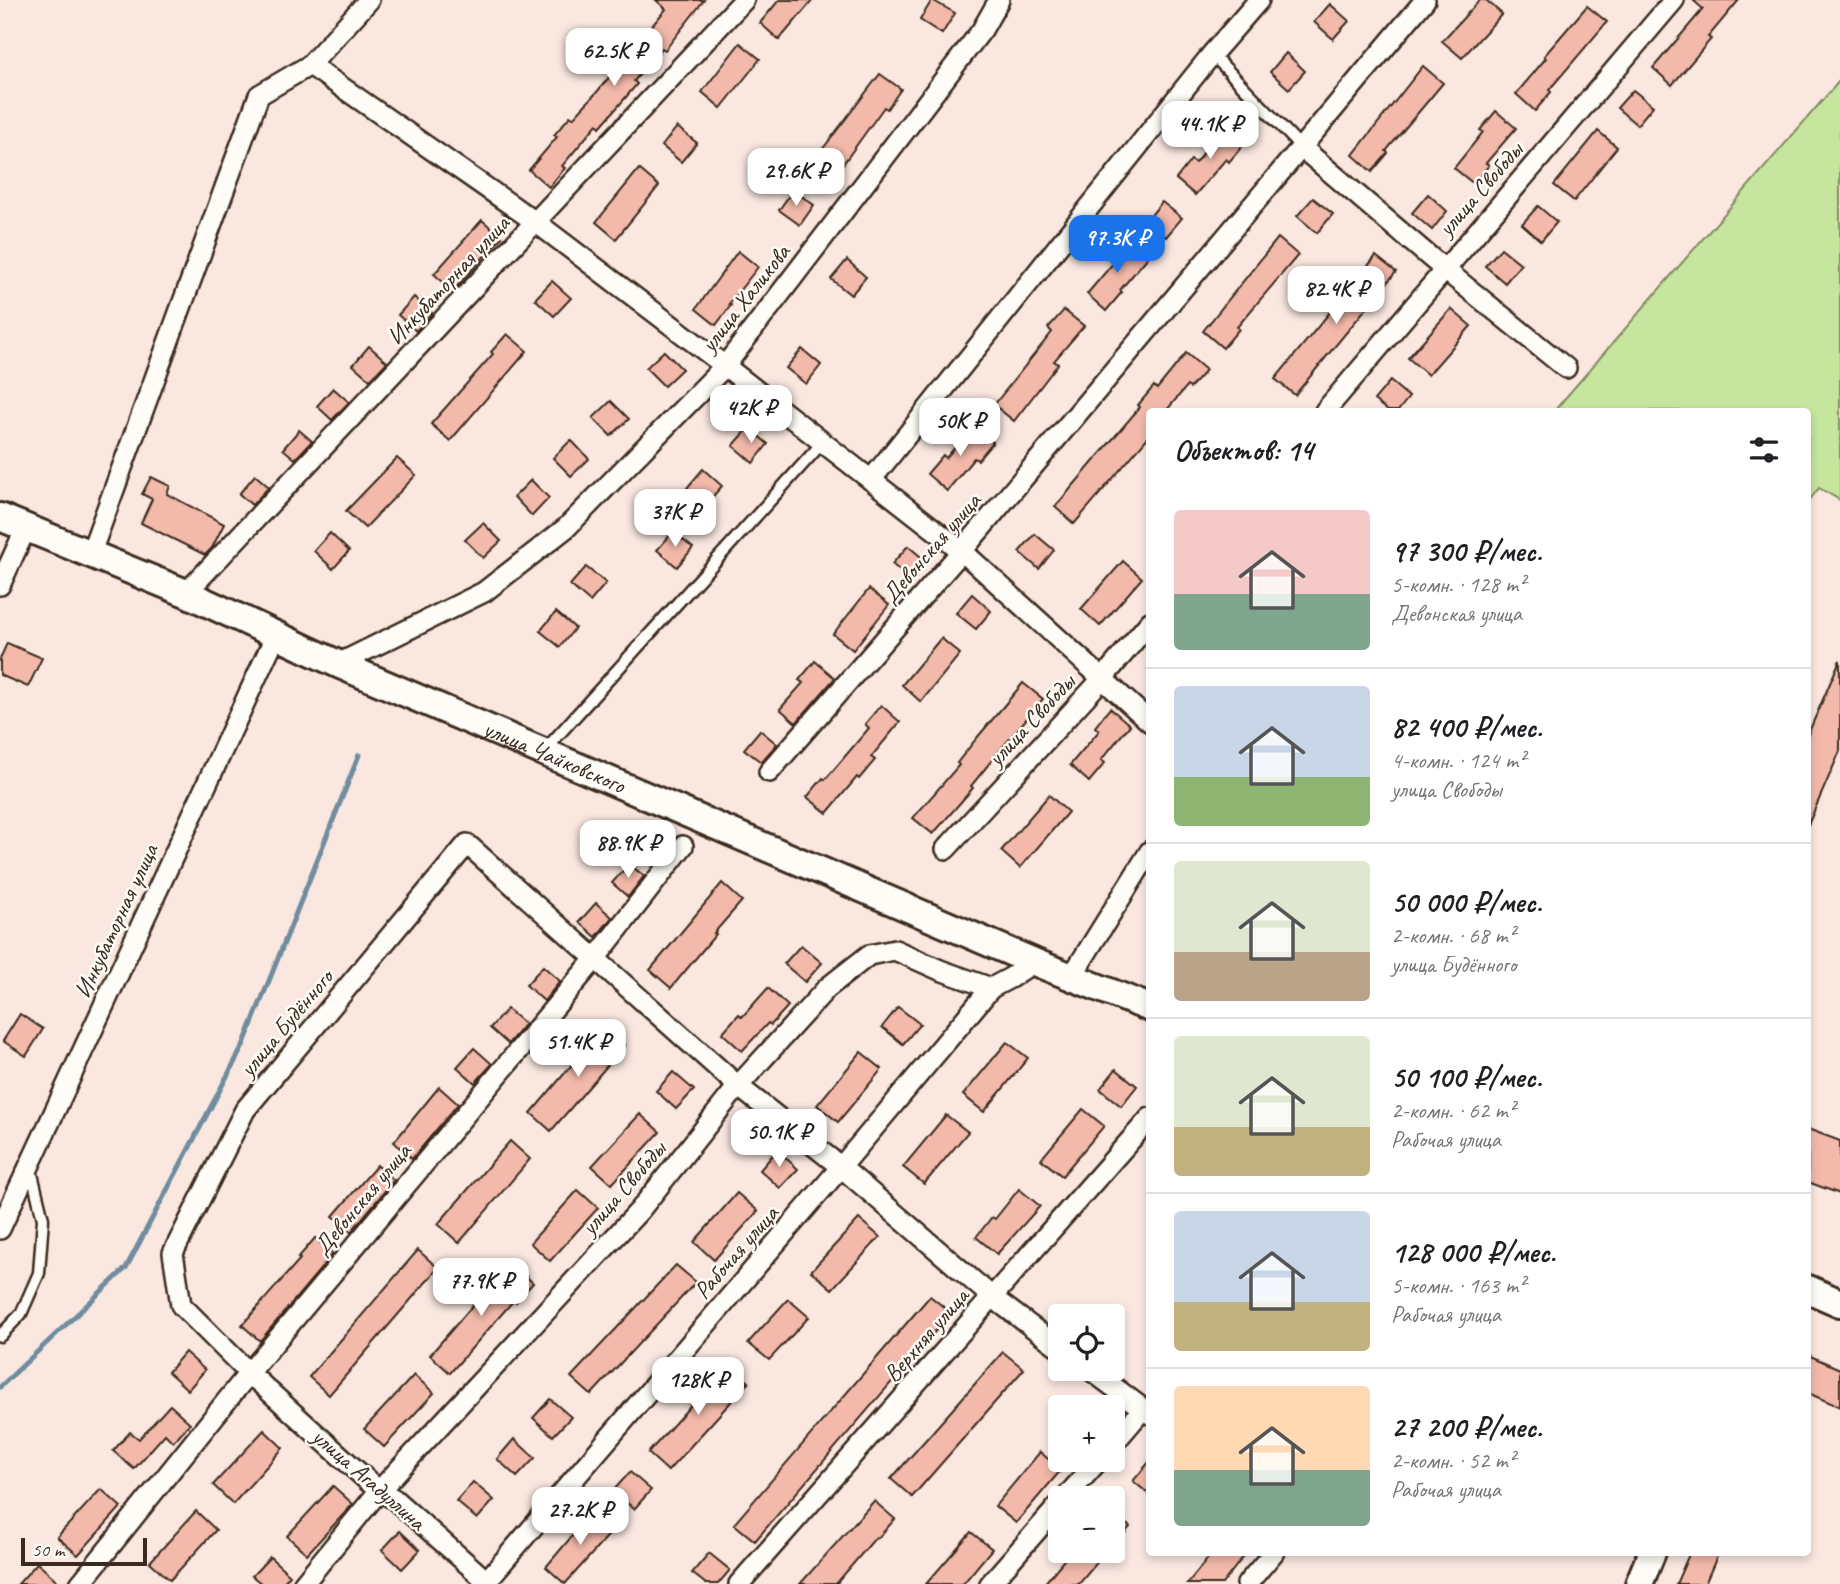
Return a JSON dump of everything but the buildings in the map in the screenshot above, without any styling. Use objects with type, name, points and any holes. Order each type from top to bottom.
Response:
[{"type":"main road","name":"улица Чайковского","points":[[0,517],[186,593],[338,664],[1034,962],[1146,1006]]},
{"type":"main road","points":[[1811,1290],[1840,1303]]},
{"type":"main road","points":[[1639,1584],[1650,1556]]},
{"type":"street","points":[[90,555],[260,95],[310,65],[369,0]]},
{"type":"street","name":"Инкубаторная улица","points":[[186,593],[744,0]]},
{"type":"street","name":"улица Халикова","points":[[338,664],[484,592],[566,528],[725,366],[982,30],[999,0]]},
{"type":"street","points":[[871,480],[1212,54],[1259,0]]},
{"type":"street","name":"Девонская улица","points":[[769,772],[962,551],[1425,0]]},
{"type":"street","name":"улица Свободы","points":[[1328,408],[1674,0]]},
{"type":"street","points":[[310,65],[537,223],[823,442],[962,551],[1146,718]]},
{"type":"street","points":[[1301,147],[1444,269],[1566,368]]},
{"type":"street","points":[[0,585],[26,528]]},
{"type":"street","name":"улица Свободы","points":[[946,849],[1104,678],[1146,627]]},
{"type":"street","name":"Инкубаторная улица","points":[[0,1229],[276,635]]},
{"type":"street","name":"улица Будённого","points":[[173,1253],[245,1110],[467,844],[595,959]]},
{"type":"street","name":"Девонская улица","points":[[80,1584],[249,1373],[595,959],[683,846]]},
{"type":"street","points":[[1072,976],[1146,857]]},
{"type":"street","name":"улица Свободы","points":[[303,1584],[379,1491],[640,1210],[738,1086],[827,988],[869,955],[895,950],[991,988]]},
{"type":"street","points":[[595,959],[738,1086],[841,1167],[992,1297],[1048,1339]]},
{"type":"street","name":"Рабочая улица","points":[[487,1583],[991,988],[1034,962]]},
{"type":"street","name":"Верхняя улица","points":[[739,1584],[1146,1123]]},
{"type":"street","name":"улица Агадуллина","points":[[173,1253],[181,1305],[249,1373],[379,1491],[394,1499],[487,1583]]},
{"type":"street","points":[[1105,1381],[1146,1411]]},
{"type":"street","points":[[1125,1433],[1146,1413]]},
{"type":"street","points":[[1076,1486],[1088,1472]]},
{"type":"street","points":[[990,1584],[1048,1518]]},
{"type":"street","points":[[1247,1584],[1271,1556]]},
{"type":"lane","points":[[1212,54],[1301,147]]},
{"type":"lane","points":[[543,752],[823,442]]},
{"type":"lane","points":[[0,1336],[21,1314],[39,1273],[43,1219],[30,1166]]},
{"type":"green space","points":[[1840,80],[1840,500],[1819,488],[1811,498],[1811,408],[1557,408]]},
{"type":"waterway","points":[[0,1387],[126,1268],[243,1046],[359,755]]}]
